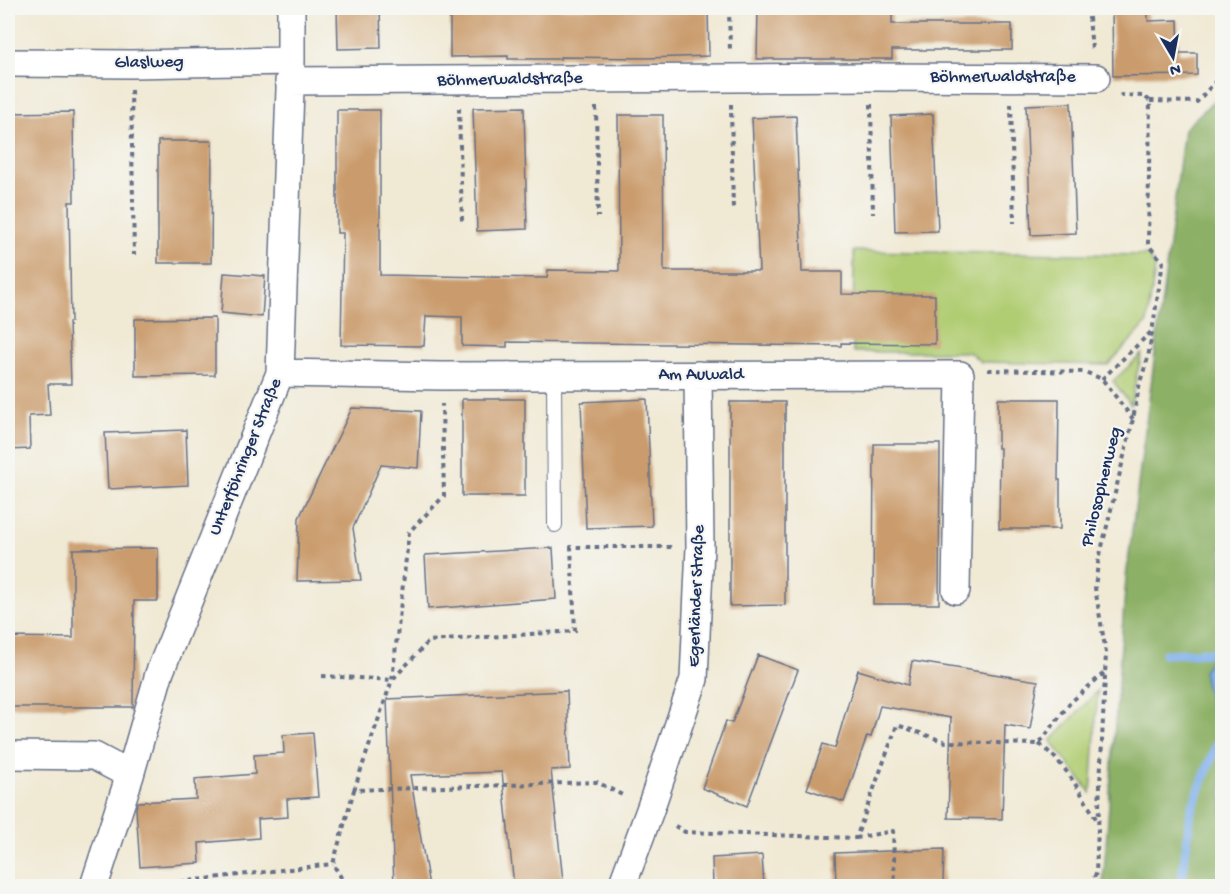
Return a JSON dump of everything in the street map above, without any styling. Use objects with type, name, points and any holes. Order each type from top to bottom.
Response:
[{"type":"street","name":"Unterföhringer Straße","points":[[94,886],[130,775],[159,674],[280,373],[291,8]]},
{"type":"street","name":"Glaslweg","points":[[8,63],[131,64],[290,71]]},
{"type":"street","name":"Böhmerwaldstraße","points":[[290,71],[458,80],[1011,76],[1096,78]]},
{"type":"street","name":"Am Auwald","points":[[280,373],[441,376],[960,375]]},
{"type":"street","name":"Egerländer Straße","points":[[622,886],[694,679],[700,547],[698,375]]},
{"type":"street","points":[[956,590],[960,375]]},
{"type":"street","points":[[8,755],[94,756],[130,775]]},
{"type":"lane","points":[[554,376],[555,525]]},
{"type":"path","points":[[729,8],[733,212]]},
{"type":"path","name":"Böhmerwaldstraße","points":[[1088,8],[1096,78]]},
{"type":"path","points":[[131,64],[134,255]]},
{"type":"path","points":[[1096,78],[1106,94],[1144,96],[1150,101],[1197,102],[1222,74]]},
{"type":"path","points":[[1011,76],[1014,223]]},
{"type":"path","points":[[871,77],[873,214]]},
{"type":"path","points":[[596,79],[598,217]]},
{"type":"path","points":[[458,80],[462,221]]},
{"type":"path","name":"Philosophenweg","points":[[1091,886],[1096,873],[1106,653],[1095,588],[1098,563],[1140,382],[1148,358],[1163,262],[1148,245],[1150,101]]},
{"type":"path","points":[[1102,379],[1152,331]]},
{"type":"path","points":[[960,375],[993,369],[1085,372],[1102,379],[1133,419]]},
{"type":"path","points":[[346,886],[333,864],[354,790],[392,680],[409,532],[444,496],[441,376]]},
{"type":"path","points":[[322,676],[392,680],[429,641],[575,632],[571,548],[700,547]]},
{"type":"path","points":[[1039,744],[1070,704],[1105,672]]},
{"type":"path","points":[[856,838],[897,725],[946,742],[1039,744],[1048,750],[1068,773],[1098,822]]},
{"type":"path","points":[[354,790],[597,782],[650,810],[685,832],[856,838],[893,831],[895,886]]},
{"type":"path","points":[[145,886],[333,864]]},
{"type":"green space","points":[[1222,93],[1222,886],[1103,886],[1126,578],[1184,129]]},
{"type":"green space","points":[[854,251],[1148,255],[1155,268],[1147,323],[1108,365],[981,362],[969,352],[853,352]]},
{"type":"green space","points":[[1142,354],[1137,373],[1131,405],[1113,381]]},
{"type":"green space","points":[[1098,690],[1091,793],[1051,741]]},
{"type":"water","points":[[1222,641],[1222,721],[1212,715],[1203,671]]},
{"type":"building","points":[[337,8],[380,8],[381,48],[338,49]]},
{"type":"building","points":[[450,8],[708,8],[709,56],[560,57],[560,59],[508,59],[508,56],[450,57]]},
{"type":"building","points":[[758,8],[892,8],[892,24],[1012,24],[1012,50],[892,50],[892,59],[757,59]]},
{"type":"building","points":[[1112,8],[1148,8],[1148,21],[1178,20],[1179,53],[1197,53],[1197,75],[1113,76]]},
{"type":"building","points":[[1071,103],[1076,233],[1031,235],[1026,105]]},
{"type":"building","points":[[524,107],[527,229],[477,231],[473,108]]},
{"type":"building","points":[[337,110],[380,110],[380,275],[547,278],[548,270],[619,271],[618,115],[663,115],[664,271],[759,271],[752,118],[796,116],[802,272],[842,272],[842,294],[935,295],[935,344],[841,343],[841,346],[507,342],[507,347],[462,346],[462,317],[426,316],[424,346],[341,345],[343,233],[337,233]]},
{"type":"building","points":[[73,112],[74,202],[69,202],[71,384],[48,384],[50,415],[29,416],[30,449],[8,450],[8,353],[10,353],[8,229],[10,229],[8,113]]},
{"type":"building","points":[[933,114],[938,231],[895,232],[891,116]]},
{"type":"building","points":[[158,141],[212,141],[211,263],[158,263]]},
{"type":"building","points":[[224,273],[265,276],[262,317],[221,313]]},
{"type":"building","points":[[215,318],[215,375],[135,376],[135,319]]},
{"type":"building","points":[[462,399],[525,399],[525,496],[462,496]]},
{"type":"building","points":[[647,399],[652,526],[586,528],[581,402]]},
{"type":"building","points":[[998,399],[1059,399],[1060,529],[999,529]]},
{"type":"building","points":[[730,402],[785,402],[785,605],[730,606]]},
{"type":"building","points":[[352,408],[421,411],[418,468],[381,465],[353,528],[361,580],[297,581],[299,518]]},
{"type":"building","points":[[186,430],[188,485],[108,489],[105,433]]},
{"type":"building","points":[[874,444],[940,444],[939,604],[873,604]]},
{"type":"building","points":[[158,548],[158,601],[134,601],[133,707],[8,707],[8,637],[73,638],[73,549]]},
{"type":"building","points":[[553,548],[556,599],[428,609],[425,555]]},
{"type":"building","points":[[758,655],[798,670],[747,806],[702,788],[726,721],[732,723]]},
{"type":"building","points":[[912,661],[1038,681],[1030,729],[1005,725],[1002,819],[948,818],[951,718],[880,706],[871,737],[867,736],[844,802],[807,789],[823,744],[835,748],[858,670],[908,685]]},
{"type":"building","points":[[567,691],[570,769],[551,770],[563,881],[514,886],[502,772],[410,775],[429,886],[394,886],[387,699]]},
{"type":"building","points":[[313,733],[318,797],[287,799],[288,817],[258,819],[259,838],[199,843],[200,863],[140,867],[136,808],[138,802],[196,799],[195,779],[255,774],[254,755],[284,753],[283,735]]},
{"type":"building","points":[[944,849],[943,884],[882,883],[882,886],[836,886],[835,853]]},
{"type":"building","points":[[762,855],[764,886],[713,886],[712,858]]},
{"type":"waterway","points":[[1165,654],[1215,652]]},
{"type":"waterway","points":[[1181,886],[1191,811],[1222,731]]}]
